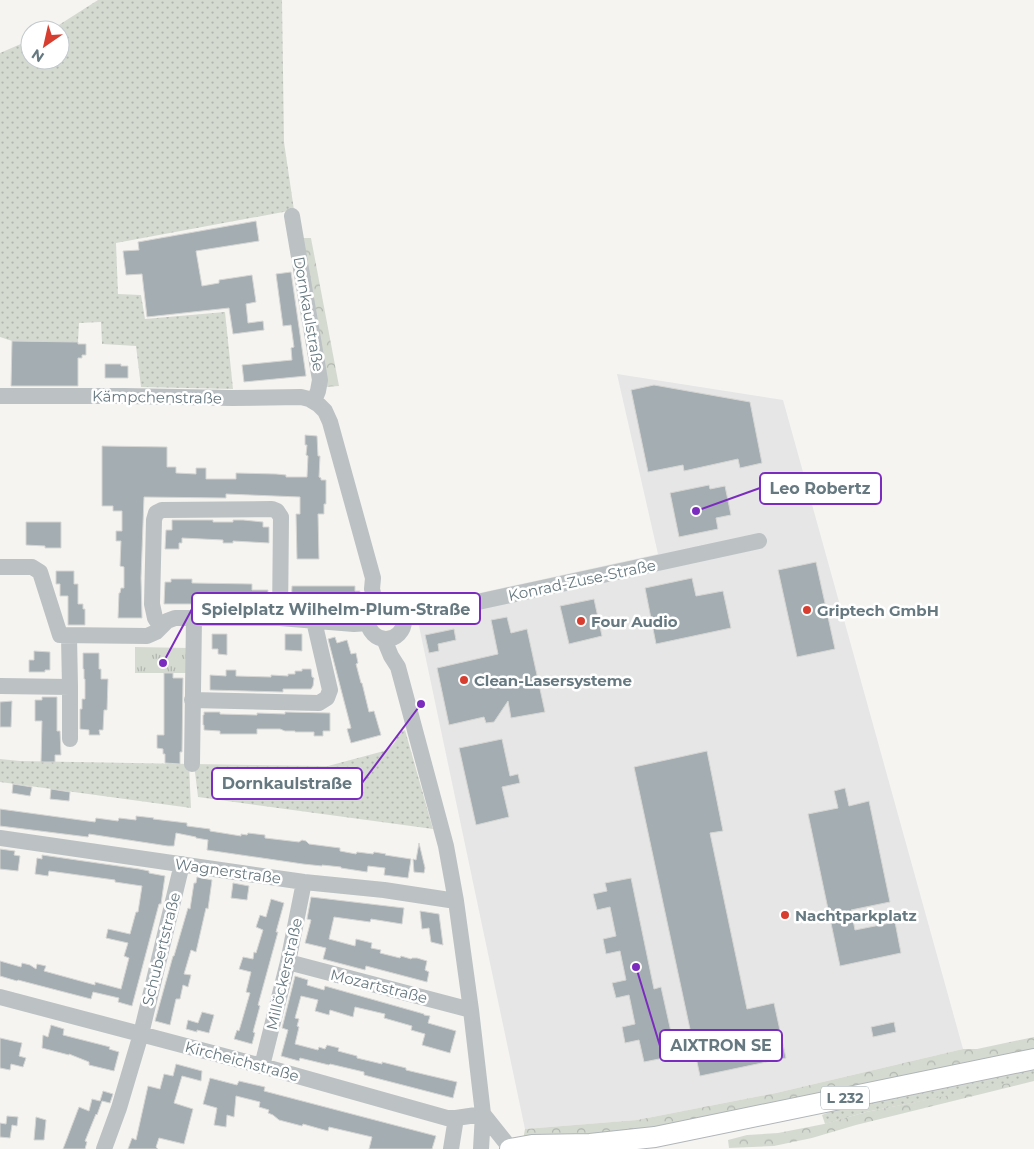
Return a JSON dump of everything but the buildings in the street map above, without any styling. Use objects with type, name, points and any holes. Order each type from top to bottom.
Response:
[{"type":"main road","name":"L 232","points":[[510,1149],[532,1145],[590,1144],[655,1137],[1034,1059]]},
{"type":"main road","name":"L 232","points":[[620,1149],[655,1137]]},
{"type":"street","name":"Dornkaulstraße","points":[[292,216],[320,380],[314,401]]},
{"type":"street","name":"Kämpchenstraße","points":[[0,396],[301,397],[314,401]]},
{"type":"street","points":[[314,401],[325,411],[330,422],[374,578],[392,604]]},
{"type":"street","points":[[160,626],[155,618],[152,604],[154,520],[156,513],[162,510],[272,509],[277,511],[281,517],[280,618]]},
{"type":"street","name":"Konrad-Zuse-Straße","points":[[403,624],[759,541]]},
{"type":"street","points":[[0,568],[32,568],[40,572],[60,635],[147,636],[156,632],[167,621],[175,618],[280,618],[354,624],[368,623]]},
{"type":"street","points":[[374,578],[372,589],[376,606]]},
{"type":"street","points":[[398,667],[403,624],[402,612],[398,607],[386,603],[376,606],[369,616],[368,623],[370,628],[378,637],[394,637],[403,624]]},
{"type":"street","points":[[192,764],[194,618]]},
{"type":"street","points":[[192,700],[319,703],[327,698],[330,690],[314,621]]},
{"type":"street","points":[[69,636],[70,739]]},
{"type":"street","points":[[384,638],[391,656],[398,667],[448,855],[471,1010],[483,1114],[482,1149]]},
{"type":"street","points":[[0,686],[70,687]]},
{"type":"street","name":"Wagnerstraße","points":[[0,838],[304,882],[384,890],[456,901]]},
{"type":"street","name":"Schubertstraße","points":[[104,1149],[141,1034],[182,864]]},
{"type":"street","name":"Millöckerstraße","points":[[262,1066],[288,962],[304,882]]},
{"type":"street","name":"Mozartstraße","points":[[288,962],[471,1010]]},
{"type":"street","name":"Kircheichstraße","points":[[0,996],[447,1118],[483,1114]]},
{"type":"street","points":[[483,1114],[510,1149]]},
{"type":"street","points":[[451,1149],[456,1118]]},
{"type":"shaded area","points":[[617,374],[783,400],[963,1049],[776,1093],[637,1120],[525,1129],[415,607],[658,554]]},
{"type":"green space","points":[[98,0],[282,0],[284,142],[294,210],[116,243],[118,294],[141,295],[145,319],[225,312],[233,389],[141,387],[136,346],[102,344],[101,322],[79,323],[78,342],[12,341],[0,337],[0,53],[20,44],[20,70],[70,70],[70,20],[67,20]]},
{"type":"green space","points":[[300,238],[311,238],[339,386],[325,387]]},
{"type":"green space","points":[[135,647],[191,648],[190,673],[135,673]]},
{"type":"green space","points":[[405,730],[433,829],[198,797],[194,764],[328,766],[384,751],[394,744],[398,733]]},
{"type":"green space","points":[[0,759],[189,764],[191,808],[0,782]]},
{"type":"green space","points":[[1034,1037],[1034,1049],[688,1122],[615,1134],[523,1140],[525,1129],[637,1120],[776,1093],[963,1049],[977,1049]]},
{"type":"green space","points":[[1034,1067],[1034,1079],[866,1112],[825,1124],[822,1115],[842,1107]]},
{"type":"green space","points":[[1034,1078],[1034,1081],[856,1125],[812,1138],[774,1146],[729,1148],[728,1140],[747,1135],[778,1133],[824,1124],[866,1112]]},
{"type":"place","name":"Leo Robertz","points":[[696,511]]},
{"type":"place","name":"Griptech GmbH","points":[[807,610]]},
{"type":"place","name":"Four Audio","points":[[581,621]]},
{"type":"place","name":"Spielplatz Wilhelm-Plum-Straße","points":[[163,663]]},
{"type":"place","name":"Clean-Lasersysteme","points":[[464,680]]},
{"type":"place","name":"Dornkaulstraße","points":[[421,704]]},
{"type":"place","name":"Nachtparkplatz","points":[[785,915]]},
{"type":"place","name":"AIXTRON SE","points":[[636,967]]}]
